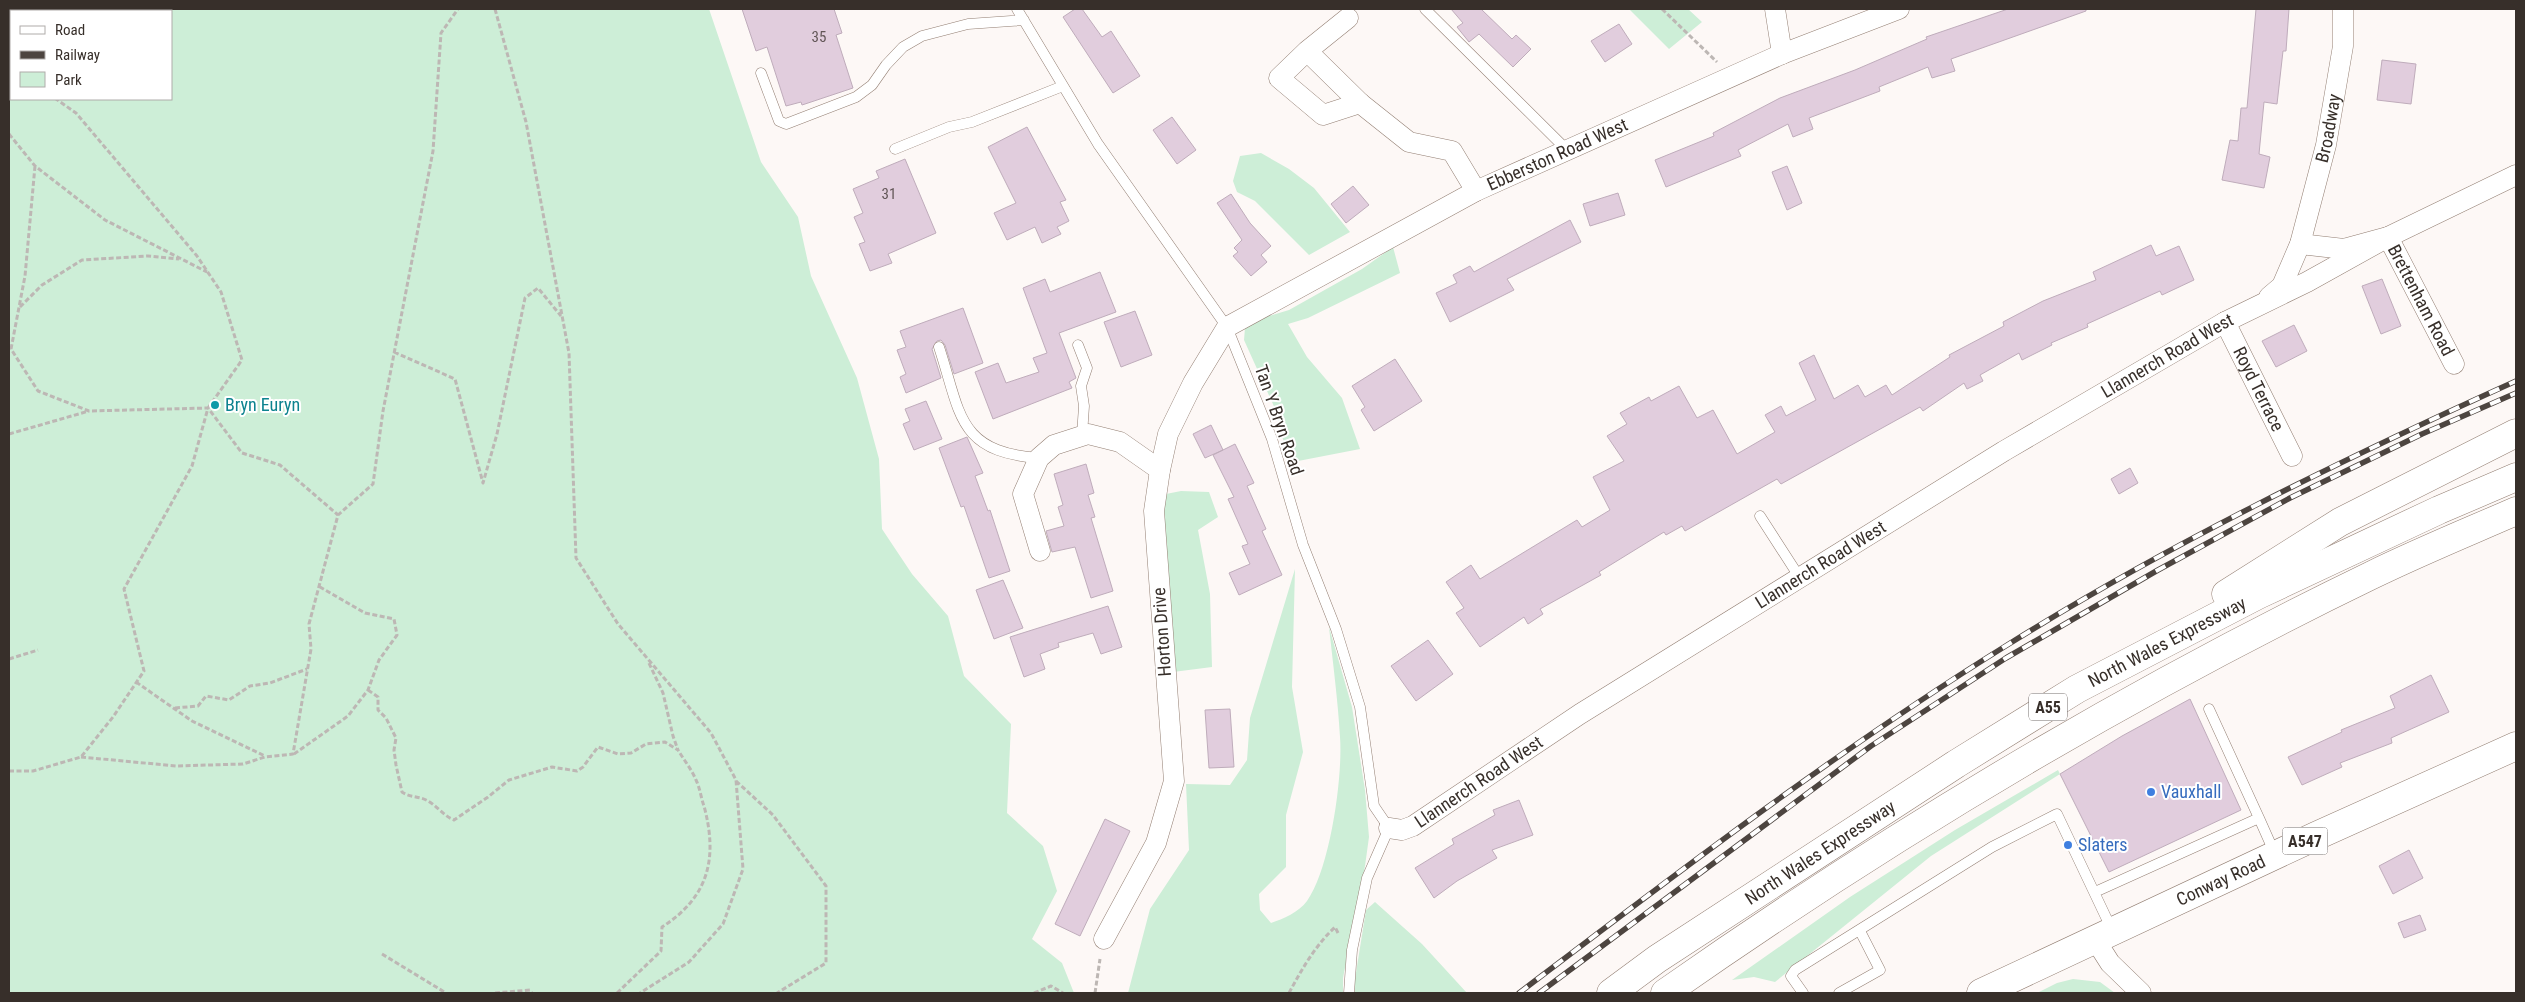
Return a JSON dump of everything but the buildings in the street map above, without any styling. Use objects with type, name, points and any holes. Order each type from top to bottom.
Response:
[{"type":"main road","points":[[2077,689],[2340,522],[2516,432]]},
{"type":"main road","name":"North Wales Expressway","points":[[1612,993],[1657,959],[1948,770],[2077,689],[2258,595],[2439,510],[2516,477]]},
{"type":"main road","name":"North Wales Expressway","points":[[1665,993],[1865,860],[2059,742],[2204,662],[2373,574],[2516,511]]},
{"type":"main road","name":"Conway Road","points":[[1981,993],[2516,746]]},
{"type":"street","points":[[1775,9],[1782,54]]},
{"type":"street","name":"Ebberston Road West","points":[[1228,327],[1476,191],[1782,54],[1899,9]]},
{"type":"street","name":"Broadway","points":[[2300,244],[2326,145],[2343,46],[2344,9]]},
{"type":"street","points":[[1348,18],[1307,51],[1279,78],[1323,115],[1360,102]]},
{"type":"street","points":[[1307,51],[1360,102],[1409,142],[1452,151],[1476,191]]},
{"type":"street","name":"Llannerch Road West","points":[[1389,828],[1402,830],[1412,826],[1580,714],[2004,451],[2225,322],[2307,282],[2388,237],[2516,175]]},
{"type":"street","name":"Llannerch Road West","points":[[2257,306],[2282,286],[2300,244],[2344,250],[2388,237]]},
{"type":"street","name":"Brettenham Road","points":[[2388,237],[2454,364]]},
{"type":"street","name":"Royd Terrace","points":[[2225,322],[2292,456]]},
{"type":"street","name":"Horton Drive","points":[[1104,939],[1156,842],[1174,781],[1155,520],[1160,470],[1168,434],[1184,400],[1228,327]]},
{"type":"street","points":[[1040,551],[1023,494],[1039,458],[1054,444],[1088,434],[1120,442],[1160,470]]},
{"type":"street","points":[[2105,937],[2110,963],[2141,993]]},
{"type":"lane","name":"Tan Y Bryn Road","points":[[1017,9],[1098,144],[1228,327],[1272,439],[1303,546],[1336,629],[1360,707],[1374,806],[1389,828]]},
{"type":"lane","points":[[1425,9],[1567,150]]},
{"type":"lane","points":[[761,73],[779,121],[786,124],[856,97],[872,85],[886,65],[903,47],[922,36],[968,24],[1024,20]]},
{"type":"lane","points":[[895,149],[949,127],[972,122],[1063,86]]},
{"type":"lane","points":[[1078,344],[1087,368],[1081,386],[1084,406],[1082,435]]},
{"type":"lane","points":[[939,347],[967,429],[977,440],[998,450],[1013,456],[1039,458]]},
{"type":"lane","points":[[1760,516],[1800,578]]},
{"type":"lane","points":[[2208,709],[2276,856]]},
{"type":"lane","points":[[1803,993],[1793,982],[1791,976],[1795,970],[1992,847],[2057,814],[2095,892],[2105,937]]},
{"type":"lane","points":[[2095,892],[2259,818]]},
{"type":"lane","points":[[1349,993],[1352,950],[1367,878],[1389,828]]},
{"type":"lane","points":[[1839,993],[1880,970],[1860,931]]},
{"type":"path","points":[[293,754],[308,669],[310,649],[309,624],[338,515],[373,484],[383,411],[433,151],[441,34],[458,9]]},
{"type":"path","points":[[495,9],[526,122],[569,353],[576,558],[618,624],[712,733],[736,780],[773,815],[826,886],[826,963],[777,993]]},
{"type":"path","points":[[1662,9],[1732,76]]},
{"type":"path","points":[[57,100],[76,113],[197,256],[221,292],[242,360],[208,408],[192,466],[124,589],[144,671],[113,717],[80,757]]},
{"type":"path","points":[[9,134],[35,166],[105,220],[208,273]]},
{"type":"path","points":[[35,166],[25,276],[11,349],[38,392],[89,411]]},
{"type":"path","points":[[19,307],[42,285],[82,260],[148,256],[183,260]]},
{"type":"path","points":[[394,352],[455,379],[483,483],[497,434],[525,298],[538,288],[562,317]]},
{"type":"path","points":[[9,339],[14,336]]},
{"type":"path","points":[[208,408],[242,454],[280,465],[338,515]]},
{"type":"path","points":[[9,434],[89,411],[208,408]]},
{"type":"path","points":[[9,772],[33,771],[80,757],[176,766],[243,764],[265,757],[293,754],[348,716],[368,690],[379,660],[397,635],[394,619],[366,613],[320,587]]},
{"type":"path","points":[[9,659],[38,650]]},
{"type":"path","points":[[617,993],[661,951],[662,927],[680,916],[703,886],[711,858],[709,827],[697,781],[678,750],[672,736],[663,693],[647,658]]},
{"type":"path","points":[[175,708],[198,706],[206,696],[229,700],[250,686],[270,683],[308,669]]},
{"type":"path","points":[[136,682],[192,721],[265,757]]},
{"type":"path","points":[[368,690],[378,697],[378,710],[386,718],[396,738],[394,750],[402,792],[407,796],[416,796],[428,800],[454,820],[509,780],[552,768],[577,770],[583,767],[598,747],[618,754],[631,753],[646,744],[665,742],[678,750]]},
{"type":"path","points":[[640,993],[689,962],[723,924],[743,869],[736,780]]},
{"type":"path","points":[[1289,993],[1307,960],[1335,927],[1341,939],[1352,950]]},
{"type":"path","points":[[1095,993],[1104,939]]},
{"type":"path","points":[[382,954],[446,993]]},
{"type":"path","points":[[1034,993],[1050,986],[1063,993]]},
{"type":"path","points":[[495,993],[530,990],[532,993]]},
{"type":"green space","points":[[9,9],[709,9],[761,162],[798,217],[811,276],[857,378],[879,459],[882,529],[912,574],[948,616],[964,676],[1011,724],[1007,813],[1043,846],[1057,891],[1032,939],[1062,963],[1074,993],[9,993]]},
{"type":"green space","points":[[1629,9],[1688,9],[1702,22],[1669,49]]},
{"type":"green space","points":[[1261,153],[1289,169],[1314,188],[1350,232],[1309,255],[1255,201],[1237,192],[1233,181],[1240,156]]},
{"type":"green space","points":[[1393,247],[1400,273],[1308,318],[1288,324],[1307,357],[1342,398],[1360,449],[1293,462],[1282,437],[1277,413],[1244,340],[1245,328],[1259,319],[1289,310],[1362,269]]},
{"type":"green space","points":[[1181,491],[1209,492],[1218,517],[1198,530],[1210,594],[1212,667],[1173,672],[1161,495]]},
{"type":"green space","points":[[1295,569],[1292,687],[1303,752],[1286,815],[1286,867],[1259,894],[1260,910],[1271,923],[1300,909],[1315,886],[1328,846],[1337,798],[1340,754],[1338,710],[1329,627],[1352,707],[1365,790],[1369,837],[1343,978],[1343,993],[1128,993],[1150,909],[1189,850],[1186,784],[1230,785],[1247,760],[1250,718]]},
{"type":"green space","points":[[2058,770],[2060,774],[1931,856],[1775,982],[1754,977],[1732,980],[1850,897],[1955,830]]},
{"type":"green space","points":[[1375,902],[1422,944],[1467,993],[1355,993],[1354,985],[1366,910]]},
{"type":"green space","points":[[2073,979],[2100,982],[2115,993],[2037,993],[2057,983]]},
{"type":"railway","points":[[1519,993],[1757,814],[1879,728],[2004,647],[2128,574],[2255,505],[2516,381]]},
{"type":"railway","points":[[1539,993],[1871,746],[2006,658],[2158,570],[2290,498],[2422,434],[2516,393]]},
{"type":"place","name":"Bryn Euryn","points":[[215,405]]},
{"type":"place","name":"Vauxhall","points":[[2151,792]]},
{"type":"place","name":"Slaters","points":[[2068,845]]}]
